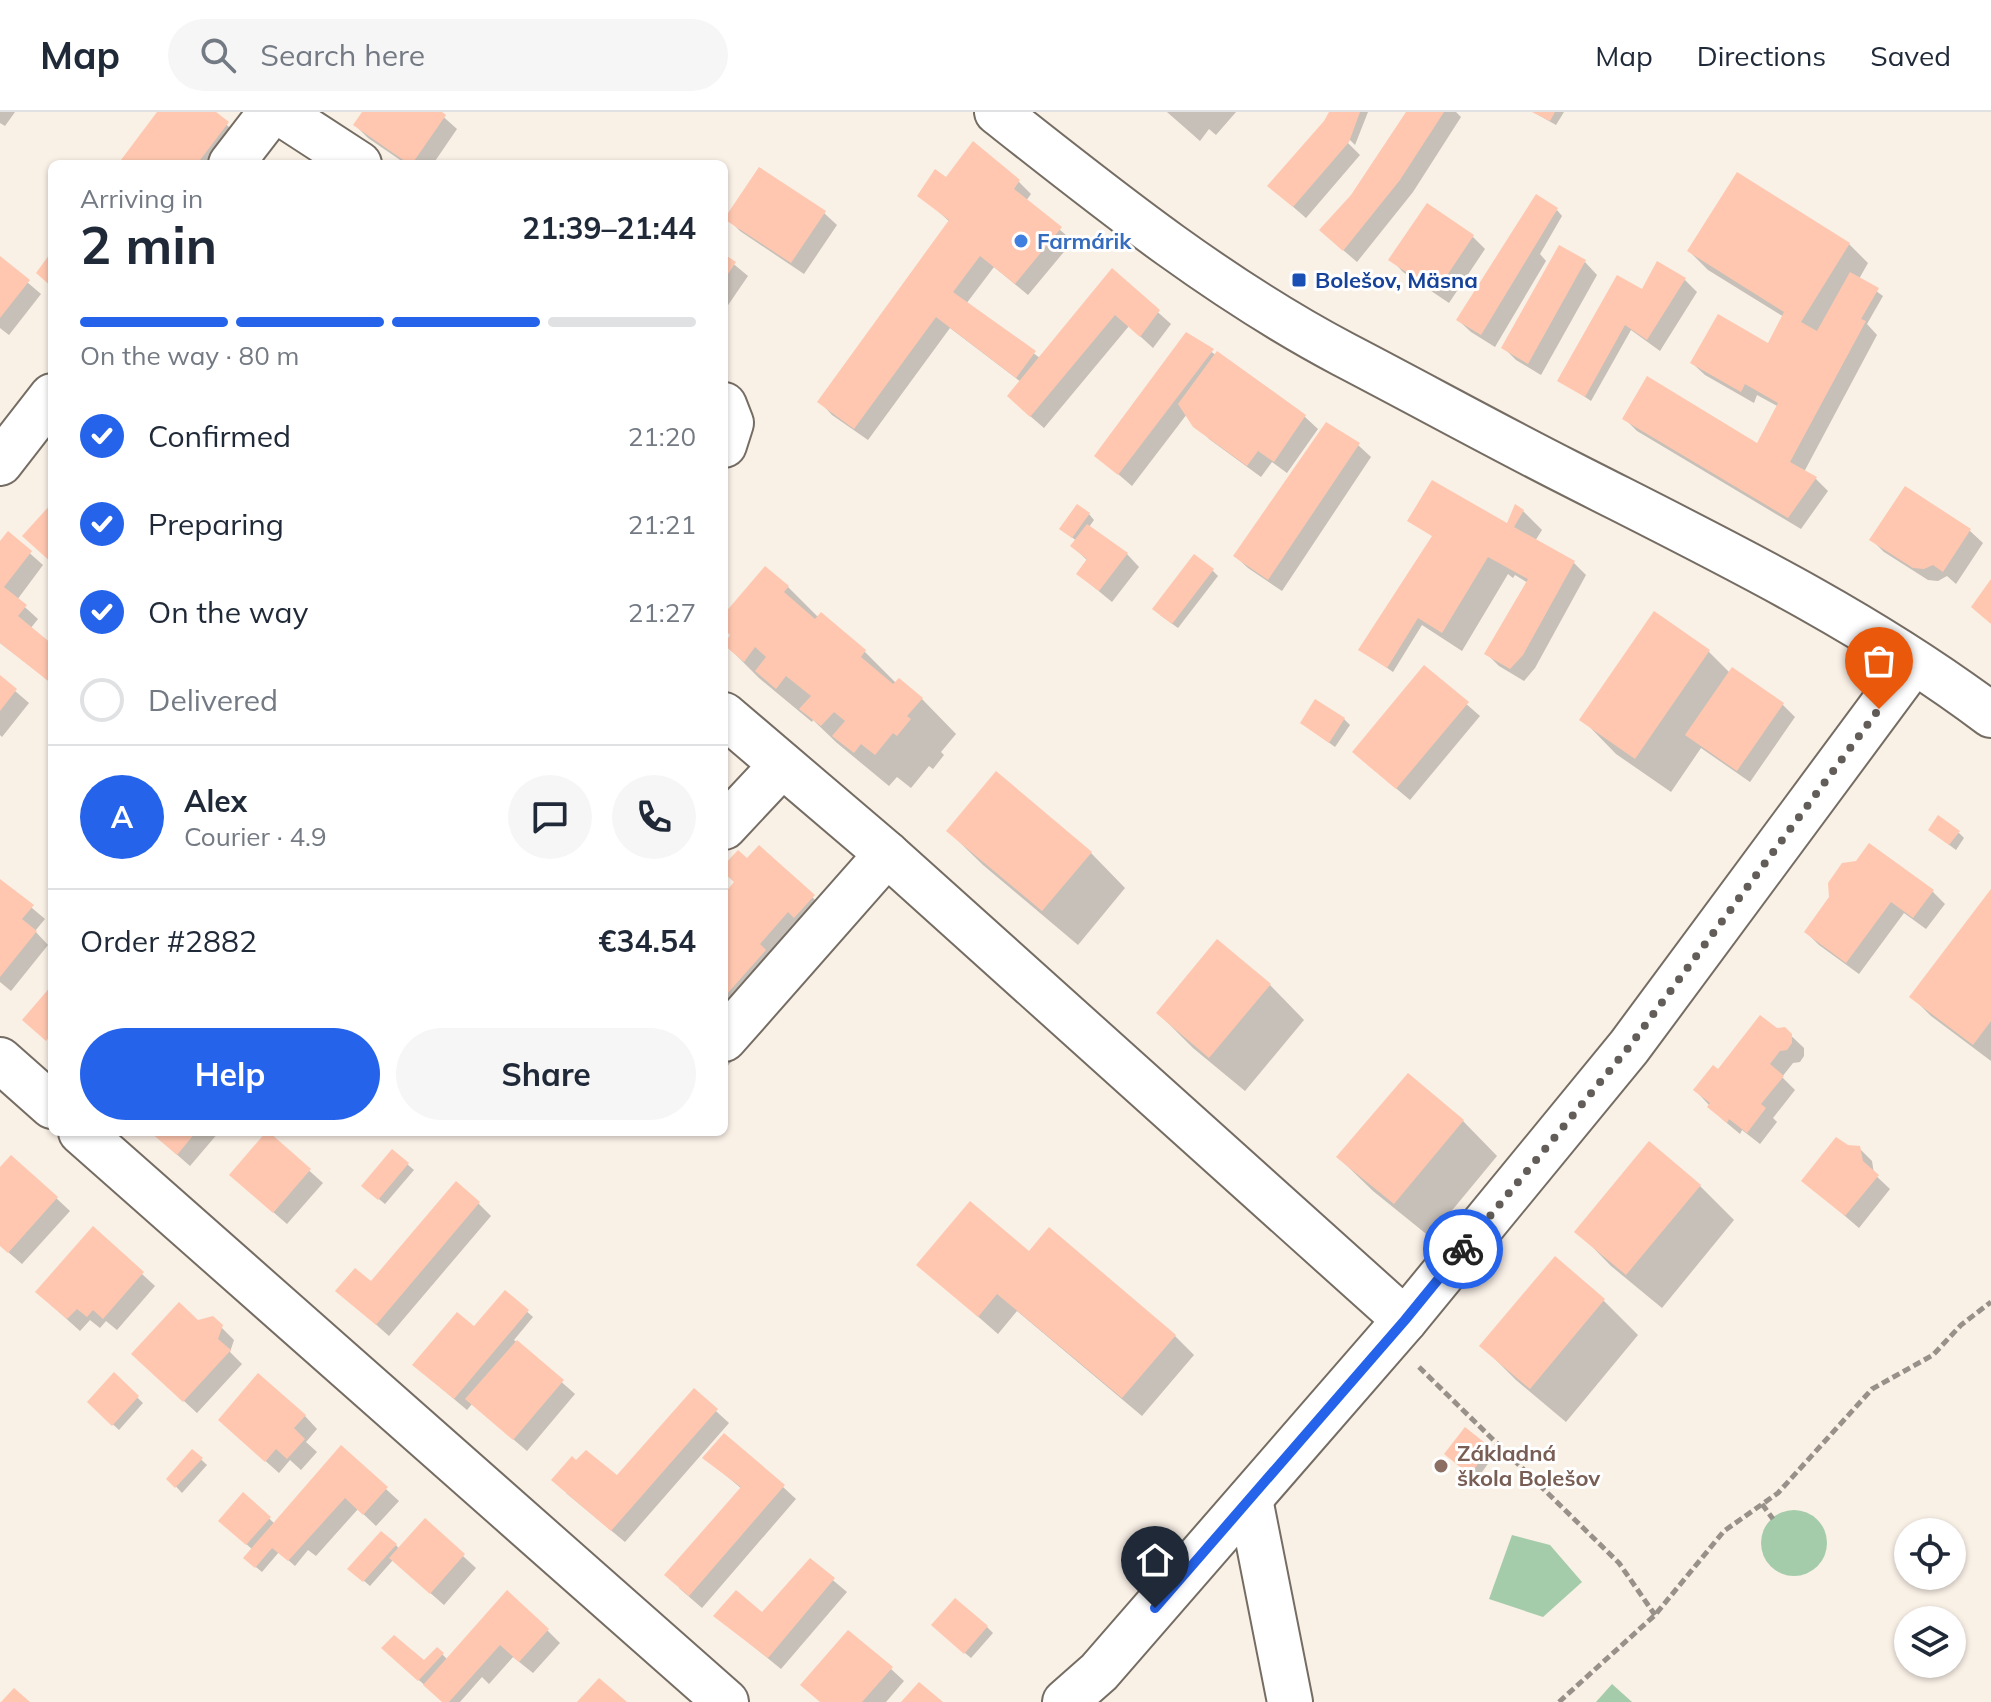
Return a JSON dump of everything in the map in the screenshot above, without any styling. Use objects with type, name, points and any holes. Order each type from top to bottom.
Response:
[{"type":"street","points":[[234,160],[271,112]]},
{"type":"street","points":[[279,112],[353,160]]},
{"type":"street","points":[[997,112],[1212,276],[1341,353],[1563,470],[1753,565],[1914,662],[1991,715]]},
{"type":"street","points":[[0,463],[48,401]]},
{"type":"street","points":[[1065,1702],[1099,1672],[1250,1499],[1408,1340],[1914,662]]},
{"type":"street","points":[[728,718],[887,854],[1408,1340]]},
{"type":"street","points":[[728,823],[782,765]]},
{"type":"street","points":[[728,1034],[887,854]]},
{"type":"street","points":[[0,1060],[48,1102]]},
{"type":"street","points":[[86,1136],[726,1702]]},
{"type":"street","points":[[1250,1499],[1290,1702]]},
{"type":"path","points":[[1559,1702],[1655,1615],[1724,1531],[1778,1493],[1872,1389],[1933,1355],[1961,1325],[1991,1302]]},
{"type":"path","points":[[1408,1340],[1619,1563],[1655,1615]]},
{"type":"path","points":[[1762,1504],[1773,1519]]},
{"type":"green space","points":[[1794,1510],[1817,1520],[1827,1543],[1817,1566],[1794,1576],[1771,1566],[1761,1543],[1771,1520]]},
{"type":"green space","points":[[1512,1535],[1550,1545],[1582,1582],[1543,1617],[1489,1599]]},
{"type":"green space","points":[[1612,1684],[1632,1702],[1596,1702]]},
{"type":"building","points":[[157,112],[216,112],[229,122],[200,160],[121,160]]},
{"type":"building","points":[[362,112],[442,112],[446,115],[415,160],[403,160],[353,125]]},
{"type":"building","points":[[1329,112],[1360,112],[1349,142],[1293,207],[1267,186]]},
{"type":"building","points":[[1406,112],[1444,112],[1400,180],[1343,251],[1319,230],[1351,195]]},
{"type":"building","points":[[1532,112],[1555,112],[1550,121]]},
{"type":"building","points":[[973,141],[1020,180],[1014,189],[1062,227],[1015,284],[980,256],[953,292],[1036,351],[1016,378],[936,317],[854,429],[817,402],[949,220],[917,196],[935,169],[946,177]]},
{"type":"building","points":[[759,167],[826,211],[791,263],[728,222],[728,213]]},
{"type":"building","points":[[1737,172],[1850,243],[1801,322],[1817,331],[1850,272],[1879,288],[1861,319],[1866,321],[1790,462],[1817,477],[1788,518],[1622,419],[1647,376],[1757,443],[1778,403],[1745,384],[1741,392],[1690,363],[1718,314],[1768,343],[1784,312],[1687,251]]},
{"type":"building","points":[[1536,194],[1558,208],[1481,335],[1456,320]]},
{"type":"building","points":[[1427,203],[1474,235],[1436,292],[1388,260]]},
{"type":"building","points":[[1559,245],[1586,260],[1528,364],[1501,348]]},
{"type":"building","points":[[0,256],[30,280],[0,318]]},
{"type":"building","points":[[48,256],[48,284],[36,273]]},
{"type":"building","points":[[728,257],[736,262],[728,274]]},
{"type":"building","points":[[1657,261],[1686,278],[1647,340],[1625,325],[1585,397],[1557,381],[1617,275],[1642,289]]},
{"type":"building","points":[[1112,268],[1160,310],[1140,337],[1115,315],[1030,417],[1007,396]]},
{"type":"building","points":[[1186,332],[1214,349],[1118,475],[1094,456]]},
{"type":"building","points":[[1217,351],[1306,415],[1274,462],[1258,451],[1247,466],[1193,427],[1178,404]]},
{"type":"building","points":[[1326,422],[1360,443],[1268,580],[1233,556]]},
{"type":"building","points":[[1432,480],[1507,523],[1515,504],[1524,510],[1514,527],[1575,561],[1523,655],[1510,669],[1484,654],[1528,579],[1488,557],[1442,633],[1418,618],[1387,668],[1358,650],[1432,536],[1407,521]]},
{"type":"building","points":[[1905,486],[1971,529],[1943,572],[1933,565],[1924,569],[1913,568],[1869,540]]},
{"type":"building","points":[[1077,504],[1090,513],[1072,538],[1059,529]]},
{"type":"building","points":[[48,507],[48,559],[22,536]]},
{"type":"building","points":[[1087,524],[1128,553],[1099,591],[1076,574],[1087,559],[1070,546]]},
{"type":"building","points":[[8,531],[32,551],[4,587],[27,605],[18,616],[48,641],[48,681],[0,643],[0,541]]},
{"type":"building","points":[[1194,554],[1214,569],[1172,624],[1152,609]]},
{"type":"building","points":[[765,566],[789,586],[784,592],[815,619],[821,612],[866,650],[861,657],[893,684],[899,678],[923,698],[907,716],[911,719],[897,736],[893,733],[875,755],[861,744],[854,753],[832,736],[845,721],[834,712],[821,726],[799,709],[811,696],[786,676],[776,689],[755,671],[766,657],[755,647],[744,662],[728,648],[728,609]]},
{"type":"building","points":[[1991,579],[1991,624],[1971,607]]},
{"type":"building","points":[[1654,611],[1710,650],[1635,759],[1579,720]]},
{"type":"building","points":[[1424,665],[1469,702],[1396,789],[1352,752]]},
{"type":"building","points":[[1732,667],[1784,703],[1737,771],[1685,735]]},
{"type":"building","points":[[0,675],[17,689],[0,711]]},
{"type":"building","points":[[1315,699],[1345,718],[1329,743],[1300,723]]},
{"type":"building","points":[[996,771],[1092,852],[1042,911],[946,831]]},
{"type":"building","points":[[1938,815],[1960,831],[1949,845],[1928,830]]},
{"type":"building","points":[[1869,843],[1934,890],[1913,918],[1891,902],[1846,963],[1804,932],[1829,897],[1828,883],[1842,863],[1856,861]]},
{"type":"building","points":[[759,845],[815,895],[794,918],[788,912],[760,944],[766,950],[728,993],[728,889],[734,882],[728,877],[728,861],[738,850],[747,858]]},
{"type":"building","points":[[0,879],[34,905],[22,919],[37,931],[0,977]]},
{"type":"building","points":[[1991,889],[1991,1021],[1973,1045],[1909,997]]},
{"type":"building","points":[[1217,939],[1271,984],[1209,1058],[1156,1013]]},
{"type":"building","points":[[48,990],[46,1041],[22,1020]]},
{"type":"building","points":[[1760,1015],[1777,1028],[1785,1027],[1792,1034],[1792,1043],[1787,1050],[1780,1051],[1770,1064],[1784,1076],[1761,1104],[1766,1108],[1747,1133],[1729,1119],[1727,1123],[1707,1107],[1710,1103],[1693,1090],[1713,1065],[1718,1069]]},
{"type":"building","points":[[1408,1073],[1464,1120],[1394,1204],[1336,1157]]},
{"type":"building","points":[[155,1136],[193,1136],[177,1155]]},
{"type":"building","points":[[263,1136],[274,1136],[311,1169],[273,1213],[229,1175]]},
{"type":"building","points":[[1836,1137],[1848,1145],[1860,1146],[1863,1161],[1879,1175],[1845,1216],[1801,1181]]},
{"type":"building","points":[[1649,1141],[1701,1185],[1626,1275],[1574,1232]]},
{"type":"building","points":[[392,1149],[409,1163],[378,1200],[361,1186]]},
{"type":"building","points":[[11,1155],[58,1197],[8,1253],[0,1246],[0,1167]]},
{"type":"building","points":[[456,1181],[480,1202],[376,1325],[335,1291],[355,1268],[371,1281]]},
{"type":"building","points":[[970,1201],[1029,1251],[1049,1227],[1176,1335],[1122,1398],[997,1294],[978,1317],[916,1265]]},
{"type":"building","points":[[93,1226],[144,1272],[103,1319],[93,1310],[87,1317],[77,1309],[67,1319],[35,1292]]},
{"type":"building","points":[[1555,1256],[1605,1299],[1530,1389],[1479,1346]]},
{"type":"building","points":[[505,1290],[529,1310],[454,1399],[412,1365],[457,1312],[474,1326]]},
{"type":"building","points":[[179,1302],[198,1320],[213,1316],[223,1325],[218,1339],[231,1350],[183,1402],[131,1354]]},
{"type":"building","points":[[517,1340],[564,1380],[513,1440],[465,1399]]},
{"type":"building","points":[[114,1372],[139,1396],[112,1426],[87,1402]]},
{"type":"building","points":[[258,1373],[306,1415],[294,1428],[305,1439],[287,1459],[276,1449],[265,1462],[218,1420]]},
{"type":"building","points":[[694,1388],[718,1409],[611,1531],[551,1480],[572,1456],[576,1460],[586,1450],[617,1475]]},
{"type":"building","points":[[1465,1427],[1490,1447],[1470,1475],[1444,1454]]},
{"type":"building","points":[[724,1433],[785,1485],[689,1596],[664,1575],[741,1487],[702,1458]]},
{"type":"building","points":[[341,1445],[388,1487],[363,1515],[345,1498],[288,1561],[272,1548],[255,1568],[243,1558]]},
{"type":"building","points":[[192,1449],[203,1458],[175,1488],[166,1479]]},
{"type":"building","points":[[243,1492],[271,1517],[246,1545],[218,1521]]},
{"type":"building","points":[[425,1518],[465,1554],[430,1594],[389,1558]]},
{"type":"building","points":[[381,1531],[397,1544],[363,1582],[347,1569]]},
{"type":"building","points":[[810,1558],[835,1578],[768,1658],[713,1616],[736,1590],[762,1612]]},
{"type":"building","points":[[507,1590],[549,1629],[519,1662],[500,1645],[449,1702],[442,1702],[423,1685]]},
{"type":"building","points":[[955,1598],[988,1626],[964,1654],[931,1625]]},
{"type":"building","points":[[848,1630],[893,1667],[862,1702],[820,1702],[800,1685]]},
{"type":"building","points":[[394,1635],[424,1660],[437,1647],[444,1653],[418,1681],[381,1648]]},
{"type":"building","points":[[599,1678],[627,1702],[577,1702]]},
{"type":"building","points":[[919,1682],[943,1702],[901,1702]]},
{"type":"building","points":[[14,1688],[30,1702],[1,1702]]},
{"type":"way so far","points":[[1463,1249],[1629,1047],[1879,709]]},
{"type":"place","name":"Farmárik","points":[[1021,241]]},
{"type":"place","name":"Bolešov, Mäsna","points":[[1299,280]]},
{"type":"place","name":"Základná škola Bolešov","points":[[1441,1466]]},
{"type":"route","points":[[1155,1608],[1463,1249]]}]
